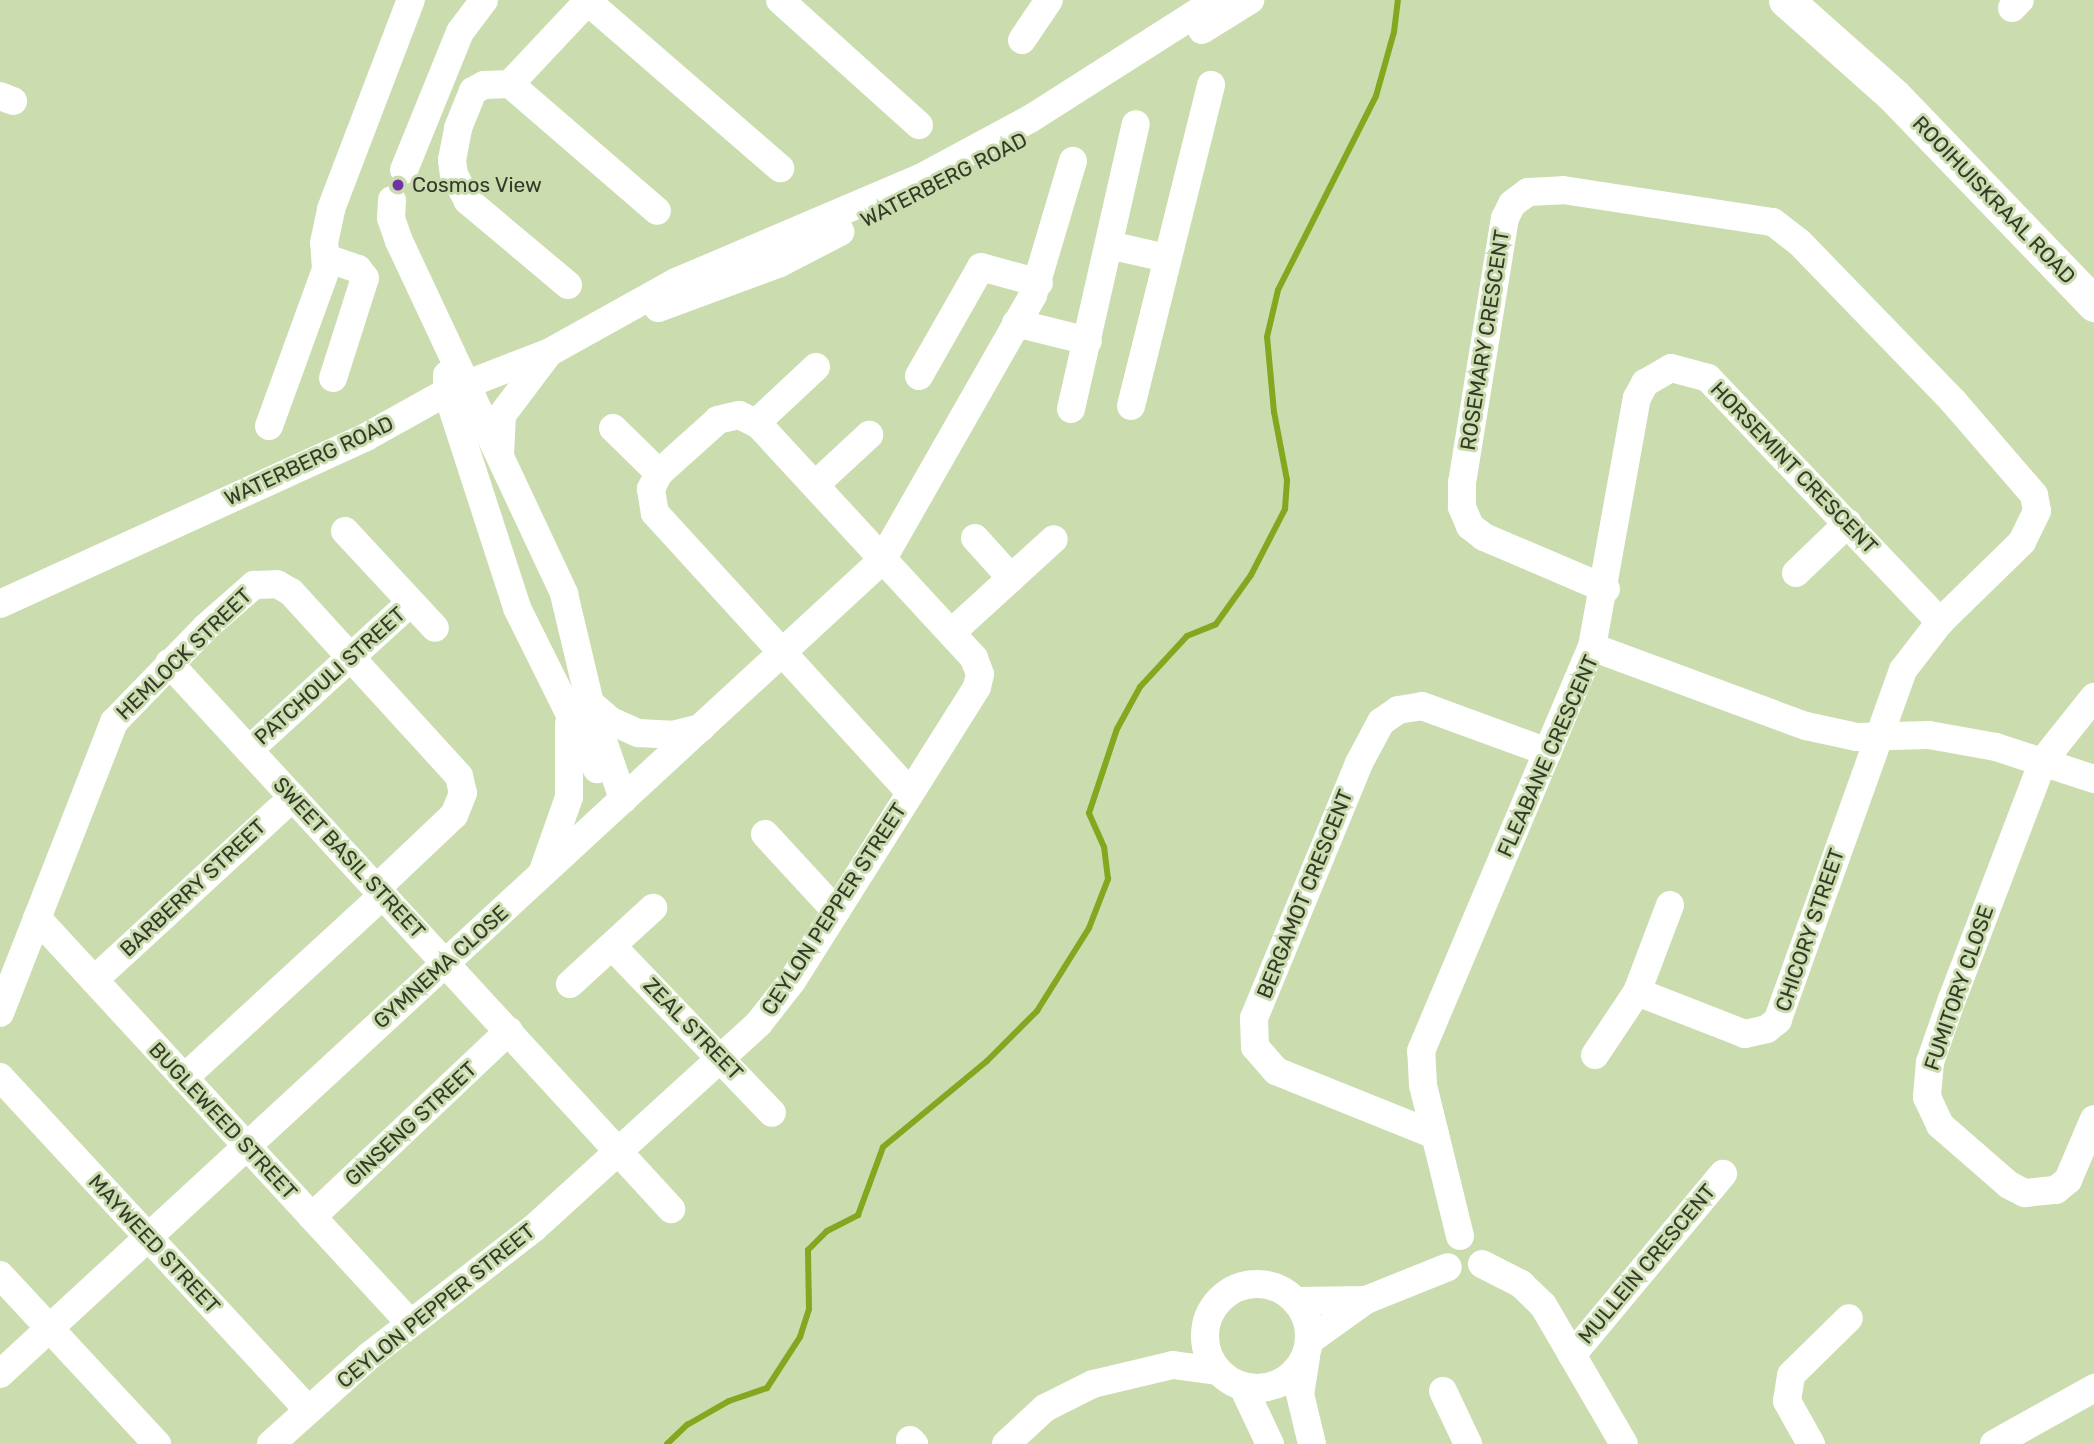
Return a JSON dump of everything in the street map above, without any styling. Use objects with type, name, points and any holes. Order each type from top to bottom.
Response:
[{"type":"main road","name":"ROOIHUISKRAAL ROAD","points":[[1786,0],[1894,96]]},
{"type":"main road","name":"ROOIHUISKRAAL ROAD","points":[[1815,0],[1894,96],[2094,304]]},
{"type":"street","points":[[269,426],[323,281],[326,258],[324,243],[331,209],[411,0]]},
{"type":"street","points":[[780,0],[919,125]]},
{"type":"street","points":[[1022,40],[1049,0]]},
{"type":"street","name":"WATERBERG ROAD","points":[[0,604],[366,437],[456,388],[550,352],[618,318],[676,282],[828,220],[983,145],[1217,0]]},
{"type":"street","name":"WATERBERG ROAD","points":[[618,318],[671,304],[794,256],[983,156],[1064,120],[1250,0]]},
{"type":"street","points":[[510,84],[587,1],[780,168]]},
{"type":"street","points":[[404,170],[460,32],[475,3]]},
{"type":"street","points":[[568,285],[468,201],[454,175],[453,146],[473,91],[484,85],[510,84],[657,211]]},
{"type":"street","points":[[1130,406],[1211,85]]},
{"type":"street","points":[[1071,409],[1136,124]]},
{"type":"street","name":"GYMNEMA CLOSE","points":[[0,1374],[882,560],[1039,283],[1073,161]]},
{"type":"street","name":"ROSEMARY CRESCENT","points":[[1605,589],[1484,537],[1470,526],[1462,507],[1466,455],[1505,218],[1520,196],[1544,189],[1773,222],[1799,242],[2025,479],[2034,495],[2036,511]]},
{"type":"street","points":[[392,200],[390,212],[396,233],[446,348],[517,608],[578,705],[619,803]]},
{"type":"street","points":[[1109,245],[1166,258]]},
{"type":"street","points":[[326,258],[358,269],[365,278],[333,378]]},
{"type":"street","points":[[919,376],[981,267],[1039,283]]},
{"type":"street","points":[[1016,323],[1088,341]]},
{"type":"street","points":[[501,461],[502,415],[550,352]]},
{"type":"street","points":[[816,367],[756,423],[739,415],[718,420],[659,473],[650,499],[660,520],[910,792]]},
{"type":"street","name":"HORSEMINT CRESCENT","points":[[1592,647],[1605,589],[1637,397],[1648,380],[1664,370],[1685,369],[1708,378],[1940,622]]},
{"type":"street","points":[[456,388],[501,461],[564,594],[578,705],[569,797],[541,877]]},
{"type":"street","name":"CEYLON PEPPER STREET","points":[[271,1444],[410,1323],[534,1228],[722,1058],[775,1005],[978,681],[977,663],[756,423]]},
{"type":"street","points":[[613,428],[659,473]]},
{"type":"street","points":[[815,485],[869,435]]},
{"type":"street","name":"CHICORY STREET","points":[[1637,992],[1745,1034],[1778,1020],[1877,735],[1903,670],[1940,622],[2022,542],[2036,511]]},
{"type":"street","points":[[1796,573],[1848,523]]},
{"type":"street","name":"PATCHOULI STREET","points":[[345,531],[435,628]]},
{"type":"street","points":[[975,538],[1012,578]]},
{"type":"street","points":[[951,634],[1054,539]]},
{"type":"street","points":[[502,559],[539,542]]},
{"type":"street","name":"HEMLOCK STREET","points":[[0,1013],[114,722],[169,663],[243,591],[265,584],[291,592],[455,771],[463,793],[450,820],[380,892],[184,1078]]},
{"type":"street","name":"PATCHOULI STREET","points":[[249,750],[411,602]]},
{"type":"street","name":"FLEABANE CRESCENT","points":[[1460,1236],[1422,1074],[1424,1040],[1592,647],[1806,726],[1857,737],[1929,735],[2043,761],[2094,779]]},
{"type":"street","name":"SWEET BASIL STREET","points":[[169,663],[671,1209]]},
{"type":"street","name":"FUMITORY CLOSE","points":[[2094,697],[2043,761],[1930,1062],[1927,1097],[1940,1125],[2009,1185],[2025,1192],[2056,1189],[2068,1180],[2094,1119]]},
{"type":"street","points":[[578,705],[638,733],[672,735],[701,728]]},
{"type":"street","name":"BERGAMOT CRESCENT","points":[[1435,1135],[1276,1071],[1255,1046],[1254,1018],[1359,763],[1381,722],[1398,710],[1422,706],[1548,752]]},
{"type":"street","name":"BARBERRY STREET","points":[[94,980],[293,797]]},
{"type":"street","points":[[765,834],[836,911]]},
{"type":"street","points":[[1595,1055],[1637,992],[1670,905]]},
{"type":"street","points":[[570,984],[653,908]]},
{"type":"street","name":"BUGLEWEED STREET","points":[[37,918],[410,1323]]},
{"type":"street","name":"ZEAL STREET","points":[[612,946],[772,1113]]},
{"type":"street","name":"GINSENG STREET","points":[[312,1217],[509,1031]]},
{"type":"street","name":"MAYWEED STREET","points":[[0,1077],[308,1410]]},
{"type":"street","name":"MULLEIN CRESCENT","points":[[1572,1355],[1723,1174]]},
{"type":"street","points":[[1146,1369],[1173,1366],[1217,1371],[1242,1387],[1258,1389],[1286,1380],[1308,1348],[1366,1300],[1448,1267],[1469,1275],[1482,1264],[1485,1255],[1477,1240],[1460,1236],[1446,1247],[1448,1267]]},
{"type":"street","points":[[1482,1264],[1535,1296],[1624,1444]]},
{"type":"street","points":[[0,1275],[156,1444]]},
{"type":"street","points":[[1006,1444],[1051,1404],[1093,1384],[1146,1369],[1174,1357],[1205,1330],[1219,1299],[1242,1286],[1267,1284],[1297,1301],[1366,1300]]},
{"type":"street","points":[[1297,1301],[1307,1319],[1308,1348],[1300,1394],[1312,1444]]},
{"type":"street","points":[[1811,1444],[1787,1401],[1791,1375],[1849,1318]]},
{"type":"street","points":[[1205,1330],[1207,1352],[1217,1371]]},
{"type":"street","points":[[1242,1387],[1270,1444]]},
{"type":"street","points":[[1443,1391],[1468,1444]]},
{"type":"street","points":[[1994,1444],[2038,1433],[2090,1400]]},
{"type":"waterway","points":[[667,1444],[687,1425],[729,1401],[767,1388],[800,1337],[809,1309],[808,1250],[827,1231],[858,1215],[883,1147],[987,1061],[1037,1011],[1089,928],[1108,879],[1104,847],[1089,813],[1117,729],[1140,687],[1187,636],[1216,624],[1251,575],[1285,509],[1287,480],[1274,412],[1267,337],[1278,290],[1376,96],[1394,32],[1398,0]]},
{"type":"place","name":"Cosmos View","points":[[398,185]]}]
